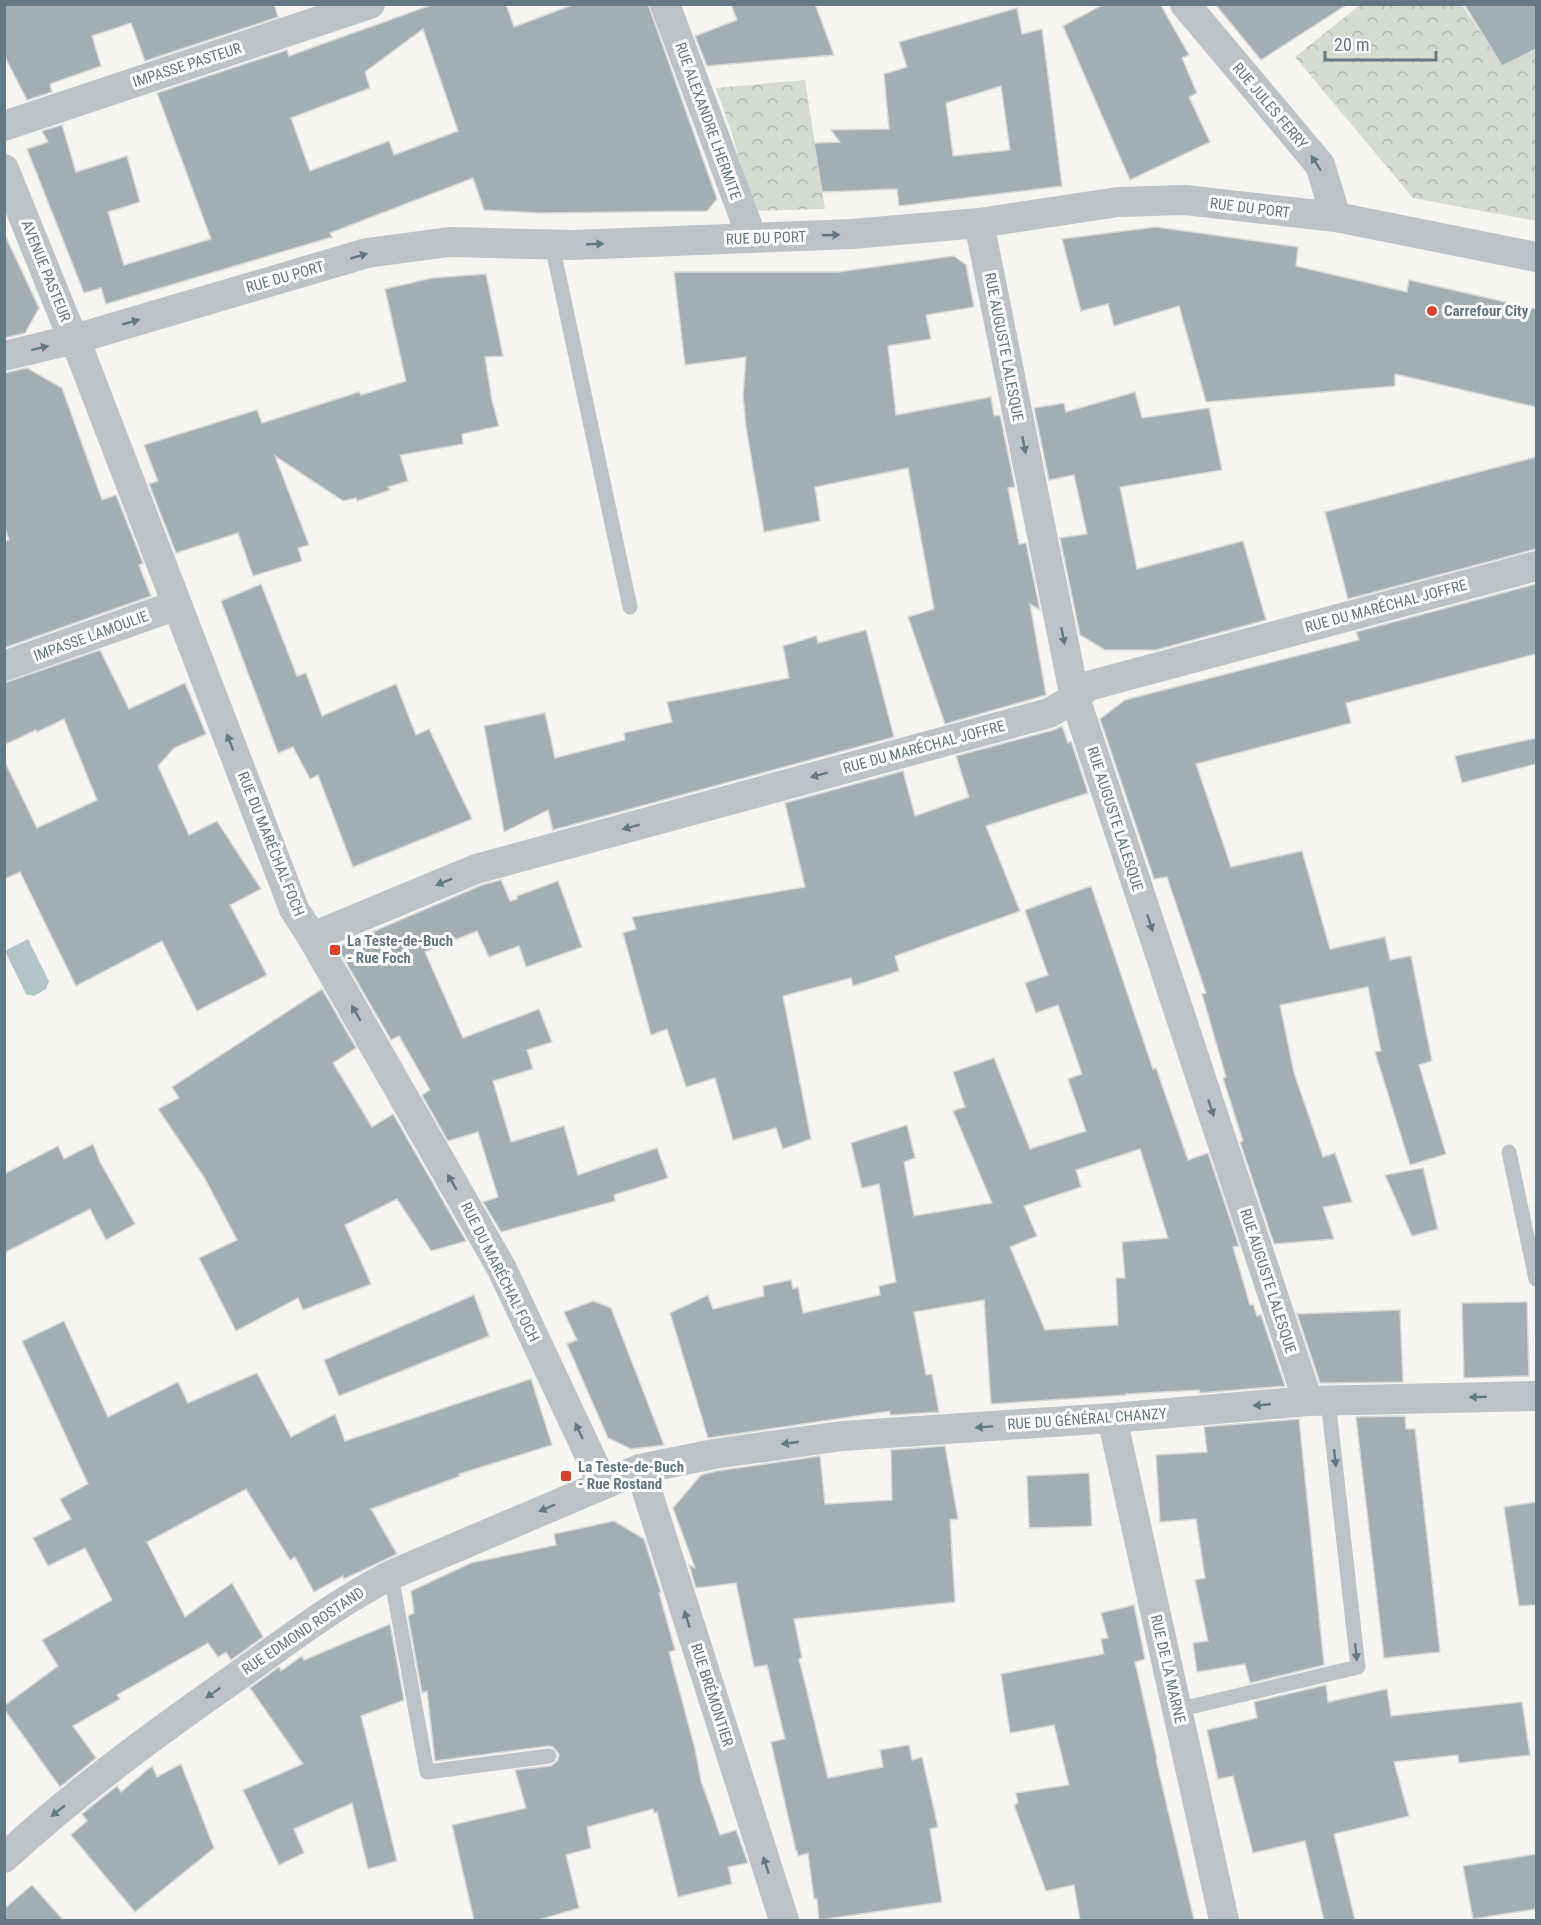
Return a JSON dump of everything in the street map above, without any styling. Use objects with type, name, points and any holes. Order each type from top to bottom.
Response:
[{"type":"street","name":"IMPASSE PASTEUR","points":[[4,126],[370,4]]},
{"type":"street","name":"RUE ALEXANDRE LHERMITE","points":[[665,4],[752,238]]},
{"type":"street","name":"RUE JULES FERRY","points":[[1185,4],[1320,165],[1336,218]]},
{"type":"street","name":"AVENUE PASTEUR","points":[[4,169],[75,339]]},
{"type":"street","name":"RUE DU PORT","points":[[4,356],[75,339],[367,253],[449,242],[552,245],[852,234],[978,223],[1118,202],[1174,200],[1336,218],[1536,257]]},
{"type":"street","name":"RUE AUGUSTE LALESQUE","points":[[978,223],[1075,698],[1318,1400]]},
{"type":"street","name":"RUE DU MARÉCHAL FOCH","points":[[75,339],[294,909],[502,1269],[603,1484]]},
{"type":"street","name":"RUE DU MARÉCHAL JOFFRE","points":[[312,937],[476,869],[1049,713],[1075,698],[1088,686],[1536,566]]},
{"type":"street","name":"IMPASSE LAMOULIE","points":[[4,666],[177,605]]},
{"type":"street","name":"RUE DU GÉNÉRAL CHANZY","points":[[640,1469],[714,1454],[842,1436],[1112,1418],[1318,1400],[1536,1396]]},
{"type":"street","name":"RUE DE LA MARNE","points":[[1112,1418],[1224,1920]]},
{"type":"street","name":"RUE EDMOND ROSTAND","points":[[4,1858],[40,1825],[170,1724],[354,1594],[391,1575],[640,1469]]},
{"type":"street","name":"RUE BRÉMONTIER","points":[[640,1469],[784,1920]]},
{"type":"lane","points":[[552,245],[630,607]]},
{"type":"lane","points":[[1509,1152],[1536,1279]]},
{"type":"lane","points":[[1177,1710],[1358,1667],[1318,1400]]},
{"type":"lane","points":[[391,1575],[427,1772],[549,1756]]},
{"type":"green space","points":[[1361,4],[1462,5],[1502,65],[1536,49],[1536,221],[1413,198],[1295,57]]},
{"type":"green space","points":[[805,80],[825,209],[754,211],[716,88]]},
{"type":"shaded area","points":[[28,939],[49,981],[46,989],[34,996],[26,994],[5,951]]},
{"type":"building","points":[[4,4],[274,4],[278,17],[145,61],[131,23],[92,36],[101,66],[50,84],[52,92],[27,100],[4,55]]},
{"type":"building","points":[[434,4],[506,4],[514,27],[575,4],[648,4],[717,199],[707,211],[539,213],[484,210],[473,178],[330,233],[332,237],[191,279],[106,304],[101,288],[84,293],[27,149],[48,142],[42,131],[62,125],[76,172],[127,156],[140,202],[108,212],[124,265],[211,239],[157,93],[287,50],[289,56]],"holes":[[[423,29],[458,131],[394,155],[389,141],[310,171],[291,118],[370,88],[365,72]]]},
{"type":"building","points":[[731,4],[815,4],[834,55],[707,66],[695,36],[737,20]]},
{"type":"building","points":[[1104,4],[1160,4],[1189,55],[1182,58],[1197,93],[1189,97],[1210,142],[1130,180],[1063,26]]},
{"type":"building","points":[[1215,4],[1348,4],[1261,60]]},
{"type":"building","points":[[1464,4],[1536,4],[1536,49],[1502,66]]},
{"type":"building","points":[[1017,8],[1022,34],[1042,29],[1062,186],[899,206],[897,189],[822,192],[814,143],[840,142],[831,130],[889,129],[884,74],[907,67],[899,42]],"holes":[[[1001,86],[1010,150],[953,156],[946,103]]]},
{"type":"building","points":[[1156,227],[1298,247],[1296,266],[1407,292],[1409,280],[1536,309],[1536,407],[1395,374],[1395,386],[1206,402],[1179,306],[1114,326],[1108,304],[1081,311],[1062,239]]},
{"type":"building","points":[[4,233],[39,308],[25,333],[4,338]]},
{"type":"building","points":[[954,256],[966,265],[974,307],[926,315],[931,339],[888,346],[896,415],[991,397],[994,416],[1000,415],[1015,487],[1008,488],[1019,544],[1026,543],[1040,610],[1030,604],[1046,695],[945,724],[908,617],[934,609],[908,468],[815,487],[820,521],[764,532],[746,427],[743,395],[746,357],[685,365],[674,272],[838,272]]},
{"type":"building","points":[[486,274],[503,356],[485,357],[492,401],[499,426],[462,434],[463,444],[400,455],[408,481],[388,487],[390,490],[357,501],[356,498],[343,501],[275,456],[309,545],[298,548],[302,561],[253,576],[238,533],[176,553],[149,484],[158,481],[144,445],[257,410],[262,423],[359,392],[361,395],[406,381],[385,289],[432,278]]},
{"type":"building","points":[[27,368],[62,388],[102,500],[116,495],[143,563],[139,565],[151,596],[4,648],[4,541],[9,540],[4,526],[4,373]]},
{"type":"building","points":[[1135,392],[1142,418],[1209,408],[1222,470],[1120,487],[1137,569],[1243,541],[1266,620],[1156,650],[1105,650],[1080,635],[1060,538],[1087,534],[1074,475],[1049,480],[1034,408],[1064,403],[1066,412]]},
{"type":"building","points":[[1536,457],[1536,549],[1348,599],[1325,512]]},
{"type":"building","points":[[261,584],[297,676],[306,673],[322,716],[396,684],[416,735],[429,729],[472,819],[353,867],[318,775],[310,779],[293,747],[278,753],[221,601]]},
{"type":"building","points":[[1536,584],[1536,654],[1346,703],[1351,723],[1196,764],[1231,867],[1302,851],[1330,949],[1385,937],[1390,960],[1411,956],[1432,1061],[1419,1065],[1446,1154],[1410,1165],[1375,1052],[1381,1051],[1368,987],[1280,1005],[1294,1073],[1323,1157],[1335,1153],[1352,1202],[1323,1207],[1334,1239],[1274,1244],[1240,1142],[1243,1141],[1223,1078],[1226,1077],[1202,994],[1206,993],[1167,877],[1154,879],[1100,719],[1125,700],[1359,640],[1356,632]]},
{"type":"building","points":[[866,630],[894,737],[553,830],[548,810],[504,832],[484,726],[545,713],[555,758],[625,740],[624,733],[672,722],[667,702],[789,678],[783,646],[816,636],[818,643]]},
{"type":"building","points":[[100,650],[129,709],[185,683],[206,734],[174,748],[158,766],[189,835],[217,821],[261,889],[230,905],[267,975],[197,1011],[162,941],[76,986],[20,872],[4,879],[4,760],[37,828],[97,800],[64,719],[4,745],[4,683]]},
{"type":"building","points":[[1062,726],[1068,743],[1071,741],[1088,793],[986,826],[1020,911],[895,956],[899,971],[853,986],[851,978],[783,996],[811,1139],[783,1149],[776,1128],[733,1140],[715,1078],[686,1087],[667,1029],[651,1035],[623,933],[636,929],[632,917],[805,887],[785,803],[903,771],[915,816],[969,797],[956,756]]},
{"type":"building","points":[[1536,738],[1536,764],[1462,783],[1455,756]]},
{"type":"building","points":[[501,880],[510,901],[517,899],[517,896],[558,881],[582,947],[526,967],[519,946],[489,957],[477,931],[425,952],[463,1038],[539,1009],[552,1042],[527,1050],[533,1069],[493,1081],[511,1142],[564,1126],[578,1175],[657,1148],[668,1178],[614,1195],[615,1201],[501,1232],[483,1202],[498,1197],[478,1132],[448,1141],[422,1095],[430,1090],[399,1036],[391,1040],[337,947],[482,885]]},
{"type":"building","points":[[1091,886],[1153,1069],[1156,1068],[1188,1160],[1208,1153],[1239,1246],[1233,1247],[1250,1305],[1253,1304],[1257,1316],[1261,1315],[1285,1386],[991,1404],[984,1300],[914,1312],[926,1375],[932,1374],[939,1412],[890,1415],[890,1411],[708,1438],[670,1313],[708,1295],[713,1309],[764,1296],[763,1286],[791,1280],[793,1289],[798,1287],[803,1313],[880,1295],[879,1286],[896,1282],[879,1184],[862,1188],[851,1143],[907,1125],[915,1158],[904,1162],[914,1216],[992,1203],[953,1111],[965,1107],[953,1072],[994,1058],[1030,1149],[1086,1131],[1068,1079],[1082,1074],[1058,1005],[1036,1013],[1025,983],[1048,975],[1025,910]],"holes":[[[1140,1149],[1168,1238],[1122,1242],[1125,1278],[1116,1278],[1118,1325],[1045,1330],[1010,1247],[1037,1236],[1024,1206],[1081,1187],[1076,1170]]]},
{"type":"building","points":[[322,989],[356,1048],[333,1063],[372,1127],[393,1114],[466,1241],[431,1251],[397,1199],[345,1225],[371,1284],[303,1310],[298,1298],[236,1331],[199,1258],[237,1240],[204,1177],[158,1109],[179,1098],[172,1087]]},
{"type":"building","points":[[93,1144],[100,1162],[135,1224],[106,1240],[90,1209],[4,1253],[4,1174],[58,1146],[64,1159]]},
{"type":"building","points":[[1423,1168],[1438,1229],[1412,1236],[1385,1175]]},
{"type":"building","points":[[474,1295],[489,1336],[339,1396],[324,1360]]},
{"type":"building","points":[[593,1301],[611,1308],[664,1445],[631,1449],[608,1438],[567,1344],[577,1340],[564,1312]]},
{"type":"building","points":[[1527,1302],[1529,1376],[1464,1378],[1462,1303]]},
{"type":"building","points":[[1400,1310],[1403,1382],[1320,1383],[1297,1314]]},
{"type":"building","points":[[64,1321],[108,1417],[178,1382],[188,1403],[257,1373],[291,1437],[335,1414],[345,1441],[531,1379],[552,1445],[459,1474],[460,1476],[371,1509],[397,1554],[344,1579],[343,1576],[314,1592],[295,1557],[290,1560],[246,1489],[147,1542],[185,1617],[232,1583],[263,1637],[231,1660],[226,1652],[218,1657],[208,1643],[117,1695],[120,1699],[73,1726],[96,1758],[60,1787],[4,1706],[58,1666],[42,1640],[112,1600],[85,1548],[48,1566],[33,1538],[71,1519],[60,1499],[88,1484],[22,1341]]},
{"type":"building","points":[[1405,1416],[1406,1429],[1415,1429],[1440,1652],[1384,1658],[1356,1417]]},
{"type":"building","points":[[1299,1419],[1324,1665],[1250,1683],[1245,1664],[1197,1672],[1193,1643],[1208,1641],[1195,1580],[1205,1578],[1196,1519],[1160,1522],[1156,1455],[1207,1452],[1204,1427]]},
{"type":"building","points":[[945,1446],[958,1519],[950,1520],[955,1602],[794,1619],[802,1658],[799,1659],[828,1778],[883,1767],[880,1750],[909,1745],[912,1760],[922,1757],[938,1827],[930,1829],[942,1902],[819,1920],[808,1853],[798,1856],[796,1851],[771,1742],[785,1739],[767,1665],[754,1667],[736,1583],[696,1588],[689,1565],[695,1568],[673,1508],[701,1475],[820,1456],[825,1504],[892,1500],[891,1450]]},
{"type":"building","points":[[1089,1473],[1092,1526],[1029,1528],[1027,1476]]},
{"type":"building","points":[[1536,1502],[1536,1605],[1519,1606],[1504,1507]]},
{"type":"building","points":[[614,1521],[644,1539],[661,1593],[659,1593],[675,1650],[669,1652],[695,1749],[701,1781],[720,1835],[736,1830],[748,1863],[728,1867],[732,1884],[678,1897],[657,1812],[654,1813],[653,1809],[587,1827],[591,1848],[566,1855],[579,1908],[538,1920],[474,1920],[452,1825],[526,1808],[515,1770],[551,1766],[558,1760],[559,1754],[553,1747],[548,1746],[435,1761],[427,1691],[422,1693],[408,1616],[414,1613],[411,1591],[471,1563],[556,1545],[554,1534]]},
{"type":"building","points":[[1134,1605],[1145,1659],[1135,1662],[1194,1920],[1080,1920],[1074,1885],[1046,1891],[1014,1805],[1018,1803],[1016,1793],[1069,1785],[1054,1725],[1010,1733],[1001,1674],[1104,1654],[1101,1639],[1108,1638],[1101,1613]]},
{"type":"building","points":[[390,1624],[404,1700],[361,1716],[397,1861],[368,1869],[352,1803],[294,1829],[304,1853],[279,1865],[243,1790],[303,1764],[250,1688],[279,1667],[281,1671],[302,1656],[304,1660]]},
{"type":"building","points":[[1326,1685],[1328,1702],[1387,1689],[1391,1716],[1522,1702],[1530,1755],[1459,1763],[1458,1755],[1394,1762],[1409,1816],[1334,1834],[1355,1920],[1324,1920],[1305,1841],[1253,1853],[1233,1776],[1218,1779],[1207,1730],[1257,1718],[1254,1702]]},
{"type":"building","points":[[181,1764],[214,1848],[135,1912],[71,1835],[87,1821],[82,1814],[117,1786],[121,1792],[152,1766],[157,1777]]},
{"type":"building","points":[[1536,1854],[1536,1909],[1473,1919],[1463,1866]]},
{"type":"building","points":[[32,1885],[63,1920],[4,1920],[4,1909]]},
{"type":"place","name":"Carrefour City","points":[[1432,311]]},
{"type":"place","name":"La Teste-de-Buch - Rue Foch","points":[[335,950]]},
{"type":"place","name":"La Teste-de-Buch - Rue Rostand","points":[[566,1476]]}]
